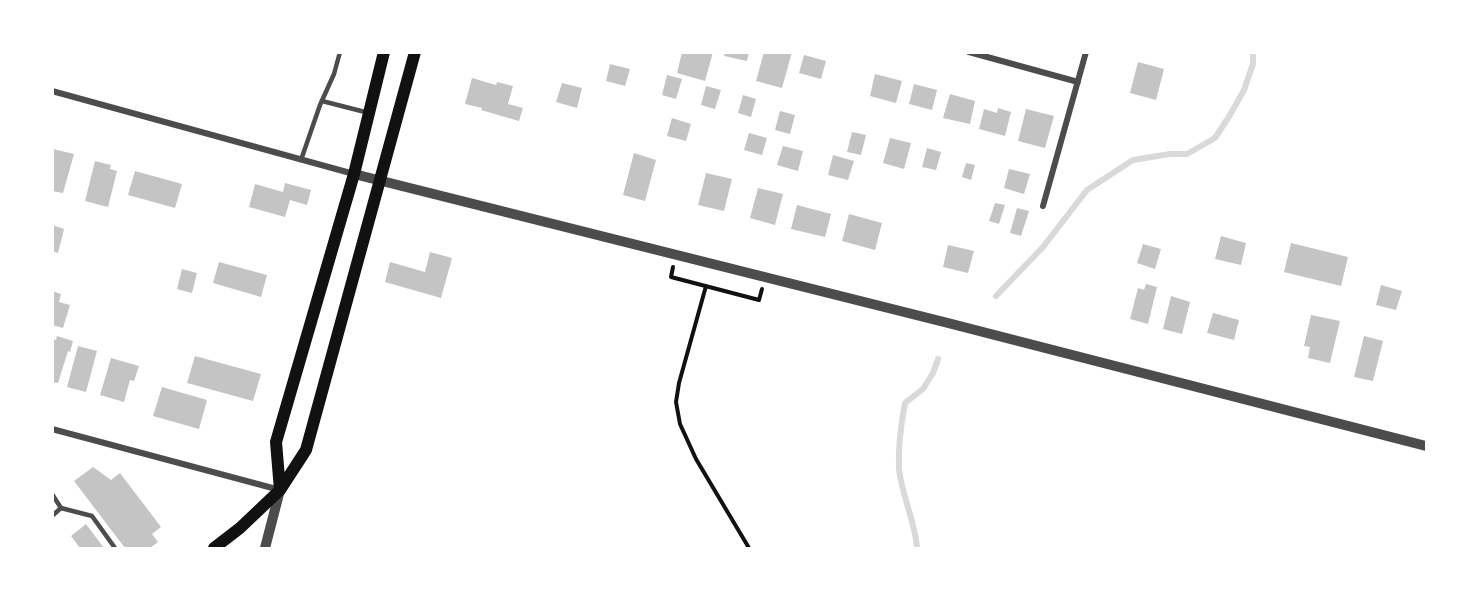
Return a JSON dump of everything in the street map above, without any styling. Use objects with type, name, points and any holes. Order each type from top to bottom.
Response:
[{"type":"main road","points":[[280,490],[276,442],[354,174],[384,52]]},
{"type":"main road","points":[[214,549],[280,490],[306,450],[416,52]]},
{"type":"street","points":[[969,52],[1078,82]]},
{"type":"street","points":[[1043,206],[1086,52]]},
{"type":"street","points":[[52,91],[381,181],[1426,446]]},
{"type":"street","points":[[52,429],[280,490],[265,549]]},
{"type":"lane","points":[[301,160],[334,74],[340,52]]},
{"type":"lane","points":[[322,101],[369,113]]},
{"type":"lane","points":[[52,494],[61,508],[92,516],[116,549]]},
{"type":"lane","points":[[52,516],[61,508]]},
{"type":"path","points":[[676,255],[671,277],[759,300],[765,277]]},
{"type":"path","points":[[706,286],[679,383],[676,402],[680,424],[696,459],[749,549]]},
{"type":"building","points":[[682,52],[713,52],[705,81],[677,73]]},
{"type":"building","points":[[725,52],[749,52],[747,61],[724,56]]},
{"type":"building","points":[[764,52],[792,52],[782,88],[756,81]]},
{"type":"building","points":[[804,55],[826,61],[821,79],[799,73]]},
{"type":"building","points":[[1138,62],[1164,69],[1156,100],[1130,93]]},
{"type":"building","points":[[610,64],[630,69],[625,86],[606,81]]},
{"type":"building","points":[[875,74],[902,81],[896,103],[870,96]]},
{"type":"building","points":[[667,75],[682,79],[676,99],[662,95]]},
{"type":"building","points":[[472,78],[496,85],[497,82],[513,86],[508,104],[523,108],[519,121],[465,104]]},
{"type":"building","points":[[562,83],[582,88],[577,108],[556,102]]},
{"type":"building","points":[[914,84],[937,90],[932,110],[909,104]]},
{"type":"building","points":[[706,86],[721,90],[715,109],[701,105]]},
{"type":"building","points":[[950,94],[975,101],[970,124],[943,118]]},
{"type":"building","points":[[743,95],[756,99],[751,117],[738,113]]},
{"type":"building","points":[[998,108],[1011,112],[1005,136],[979,129],[984,109],[997,113]]},
{"type":"building","points":[[1026,109],[1054,116],[1045,148],[1018,141]]},
{"type":"building","points":[[780,111],[795,115],[790,134],[775,130]]},
{"type":"building","points":[[672,118],[691,124],[686,141],[667,136]]},
{"type":"building","points":[[852,132],[866,135],[861,155],[847,152]]},
{"type":"building","points":[[749,133],[767,138],[762,155],[744,150]]},
{"type":"building","points":[[890,138],[911,143],[904,169],[883,163]]},
{"type":"building","points":[[783,146],[803,151],[798,171],[777,165]]},
{"type":"building","points":[[927,148],[941,152],[936,170],[922,167]]},
{"type":"building","points":[[53,149],[74,154],[63,193],[52,191]]},
{"type":"building","points":[[634,153],[656,160],[645,201],[623,195]]},
{"type":"building","points":[[833,155],[854,161],[848,180],[828,175]]},
{"type":"building","points":[[95,161],[111,165],[110,169],[117,171],[108,207],[85,201]]},
{"type":"building","points":[[966,163],[975,165],[971,180],[962,177]]},
{"type":"building","points":[[1009,169],[1030,174],[1024,194],[1004,188]]},
{"type":"building","points":[[135,171],[182,184],[175,208],[128,195]]},
{"type":"building","points":[[706,173],[732,179],[724,211],[698,205]]},
{"type":"building","points":[[285,183],[311,190],[307,205],[290,200],[285,217],[249,207],[255,184],[283,192]]},
{"type":"building","points":[[758,188],[783,194],[775,225],[750,218]]},
{"type":"building","points":[[995,203],[1005,205],[999,224],[989,221]]},
{"type":"building","points":[[797,205],[831,214],[825,237],[791,229]]},
{"type":"building","points":[[1017,208],[1029,211],[1021,236],[1010,233]]},
{"type":"building","points":[[849,214],[882,223],[875,250],[842,241]]},
{"type":"building","points":[[52,225],[64,229],[58,253],[52,251]]},
{"type":"building","points":[[1221,236],[1246,243],[1241,265],[1215,259]]},
{"type":"building","points":[[1291,243],[1348,257],[1341,286],[1284,272]]},
{"type":"building","points":[[1143,244],[1161,249],[1155,269],[1137,263]]},
{"type":"building","points":[[948,245],[974,251],[968,273],[943,267]]},
{"type":"building","points":[[430,252],[452,258],[441,298],[385,282],[390,262],[425,272]]},
{"type":"building","points":[[219,262],[267,275],[261,297],[213,283]]},
{"type":"building","points":[[182,269],[197,273],[192,293],[177,289]]},
{"type":"building","points":[[1146,284],[1157,287],[1148,324],[1130,319],[1138,288],[1144,290]]},
{"type":"building","points":[[1381,285],[1402,291],[1396,310],[1376,305]]},
{"type":"building","points":[[52,291],[61,294],[59,302],[70,305],[63,328],[52,325]]},
{"type":"building","points":[[1171,296],[1190,302],[1182,334],[1163,329]]},
{"type":"building","points":[[1213,313],[1239,320],[1234,340],[1207,333]]},
{"type":"building","points":[[1311,315],[1340,321],[1330,363],[1308,358],[1310,347],[1304,346]]},
{"type":"building","points":[[57,336],[73,341],[58,383],[52,382],[52,339],[56,340]]},
{"type":"building","points":[[1364,336],[1383,341],[1373,381],[1354,377]]},
{"type":"building","points":[[78,346],[97,351],[86,392],[67,387]]},
{"type":"building","points":[[195,356],[261,374],[253,401],[187,383]]},
{"type":"building","points":[[111,358],[139,366],[134,381],[130,380],[124,402],[100,395]]},
{"type":"building","points":[[162,387],[207,400],[199,429],[153,416]]},
{"type":"building","points":[[93,467],[111,480],[120,473],[161,527],[152,534],[158,542],[150,548],[125,548],[74,481]]},
{"type":"building","points":[[86,524],[104,548],[80,548],[71,536]]},
{"type":"waterway","points":[[996,296],[1043,247],[1087,190],[1133,160],[1170,154],[1187,154],[1215,138],[1244,90],[1253,64],[1253,52]]},
{"type":"waterway","points":[[917,548],[899,469],[900,436],[905,403],[923,389],[938,359]]}]
